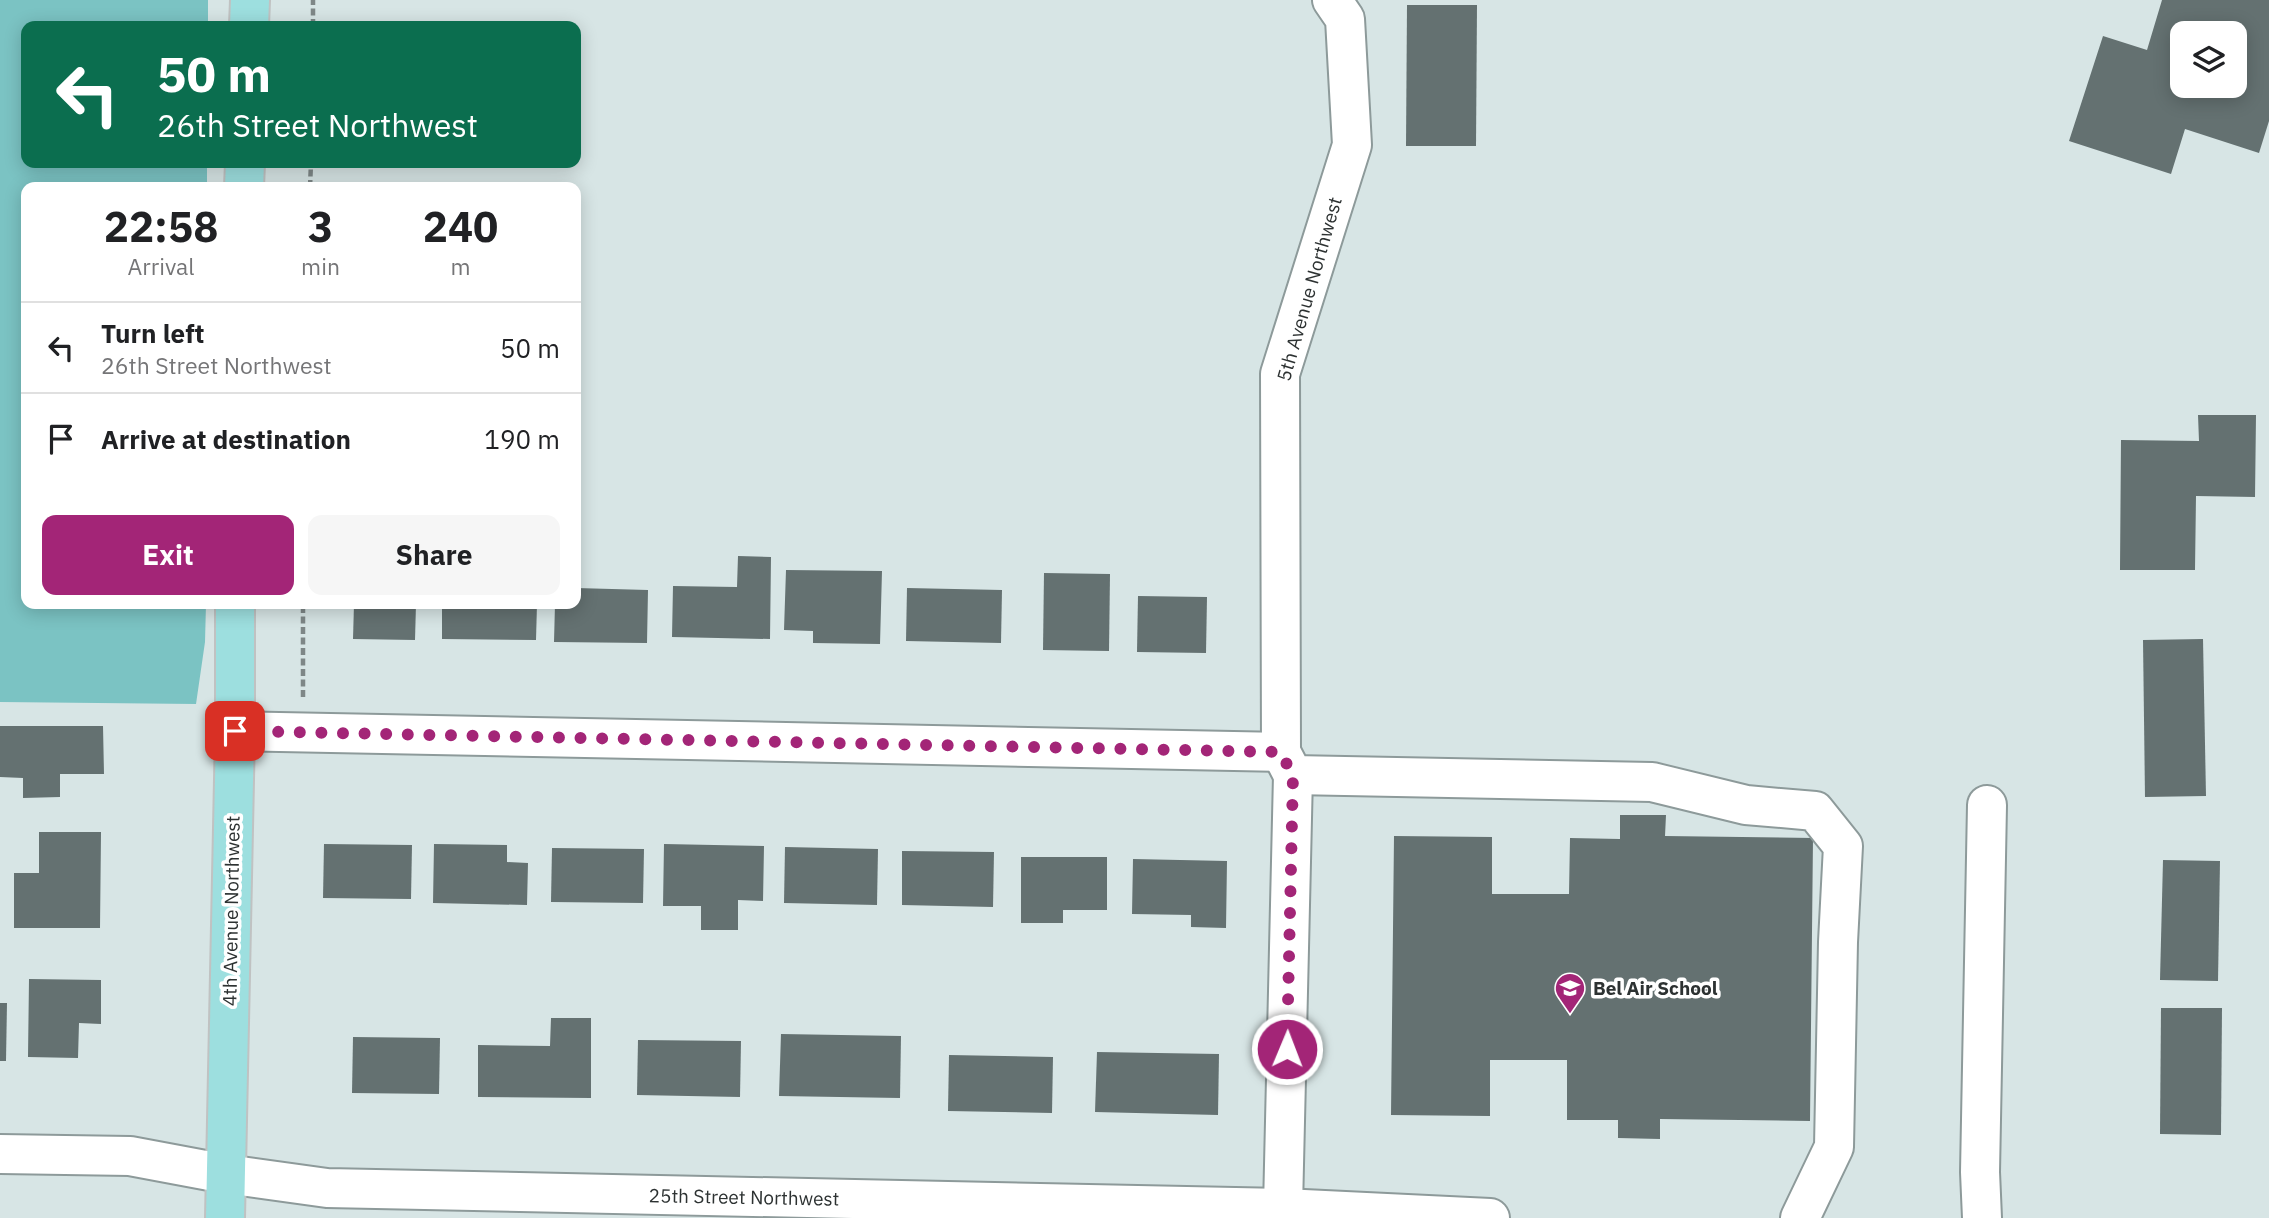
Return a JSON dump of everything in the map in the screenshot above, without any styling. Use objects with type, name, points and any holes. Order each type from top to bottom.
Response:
[{"type":"main road","points":[[249,21],[250,0]]},
{"type":"main road","name":"4th Avenue Northwest","points":[[225,1218],[235,609]]},
{"type":"street","name":"5th Avenue Northwest","points":[[1283,1208],[1287,764],[1280,374],[1352,145],[1345,19],[1332,0]]},
{"type":"street","points":[[235,731],[1287,764],[1652,782],[1746,805],[1815,811],[1843,846],[1838,942],[1834,1147],[1800,1218]]},
{"type":"street","points":[[1982,1218],[1980,1172],[1987,805]]},
{"type":"street","name":"25th Street Northwest","points":[[0,1154],[130,1156],[226,1174],[327,1188],[1283,1208],[1490,1218]]},
{"type":"path","points":[[313,0],[313,21]]},
{"type":"path","points":[[303,609],[304,732]]},
{"type":"shaded area","points":[[0,0],[208,0],[208,21],[21,21],[21,168],[207,168],[207,182],[21,182],[21,609],[206,609],[205,642],[196,704],[0,702]]},
{"type":"building","points":[[2162,0],[2269,0],[2269,121],[2259,153],[2185,129],[2171,174],[2069,141],[2103,36],[2147,50]]},
{"type":"building","points":[[1407,5],[1477,5],[1476,146],[1406,146]]},
{"type":"building","points":[[2198,415],[2256,415],[2255,497],[2196,496],[2195,570],[2120,570],[2121,440],[2199,441]]},
{"type":"building","points":[[738,556],[771,557],[770,639],[672,637],[673,586],[737,587]]},
{"type":"building","points":[[786,570],[882,571],[880,644],[813,643],[813,631],[784,630]]},
{"type":"building","points":[[1044,573],[1110,574],[1109,651],[1043,650]]},
{"type":"building","points":[[581,588],[648,590],[647,643],[554,642],[555,609],[581,609]]},
{"type":"building","points":[[907,588],[1002,590],[1001,643],[906,641]]},
{"type":"building","points":[[1138,596],[1207,597],[1206,653],[1137,652]]},
{"type":"building","points":[[354,609],[416,609],[415,640],[353,639]]},
{"type":"building","points":[[442,609],[537,609],[536,640],[442,639]]},
{"type":"building","points":[[2203,639],[2206,796],[2145,797],[2143,640]]},
{"type":"building","points":[[0,726],[103,726],[104,774],[60,774],[60,797],[23,798],[23,778],[0,777]]},
{"type":"building","points":[[1620,815],[1666,815],[1665,836],[1813,838],[1810,1121],[1660,1119],[1660,1139],[1618,1138],[1618,1120],[1567,1120],[1567,1060],[1490,1060],[1490,1116],[1391,1115],[1394,836],[1492,837],[1492,894],[1569,894],[1570,838],[1620,839]]},
{"type":"building","points":[[39,832],[101,832],[100,928],[14,928],[14,873],[39,873]]},
{"type":"building","points":[[324,844],[412,845],[411,899],[323,898]]},
{"type":"building","points":[[434,844],[507,845],[507,862],[528,863],[527,905],[433,903]]},
{"type":"building","points":[[664,844],[764,846],[763,901],[738,900],[738,930],[701,930],[701,906],[663,906]]},
{"type":"building","points":[[785,847],[878,849],[877,905],[784,903]]},
{"type":"building","points":[[552,848],[644,849],[643,903],[551,902]]},
{"type":"building","points":[[902,851],[994,852],[993,907],[902,905]]},
{"type":"building","points":[[1021,857],[1107,857],[1107,910],[1063,910],[1063,923],[1021,923]]},
{"type":"building","points":[[1133,859],[1227,861],[1226,928],[1191,927],[1191,915],[1132,914]]},
{"type":"building","points":[[2163,860],[2220,861],[2218,981],[2160,980]]},
{"type":"building","points":[[29,979],[101,980],[101,1024],[79,1023],[78,1058],[28,1057]]},
{"type":"building","points":[[0,1003],[7,1003],[6,1061],[0,1061]]},
{"type":"building","points":[[2161,1008],[2222,1008],[2221,1135],[2160,1134]]},
{"type":"building","points":[[551,1018],[591,1018],[591,1098],[478,1097],[478,1045],[550,1046]]},
{"type":"building","points":[[781,1034],[901,1036],[900,1098],[779,1096]]},
{"type":"building","points":[[353,1037],[440,1038],[439,1094],[352,1093]]},
{"type":"building","points":[[638,1040],[741,1041],[740,1097],[637,1095]]},
{"type":"building","points":[[1097,1052],[1219,1054],[1218,1115],[1095,1112]]},
{"type":"building","points":[[949,1055],[1053,1057],[1052,1113],[948,1111]]},
{"type":"place","name":"Bel Air School","points":[[1570,1015]]},
{"type":"route","points":[[235,731],[1280,752],[1293,775],[1287,1049]]}]
